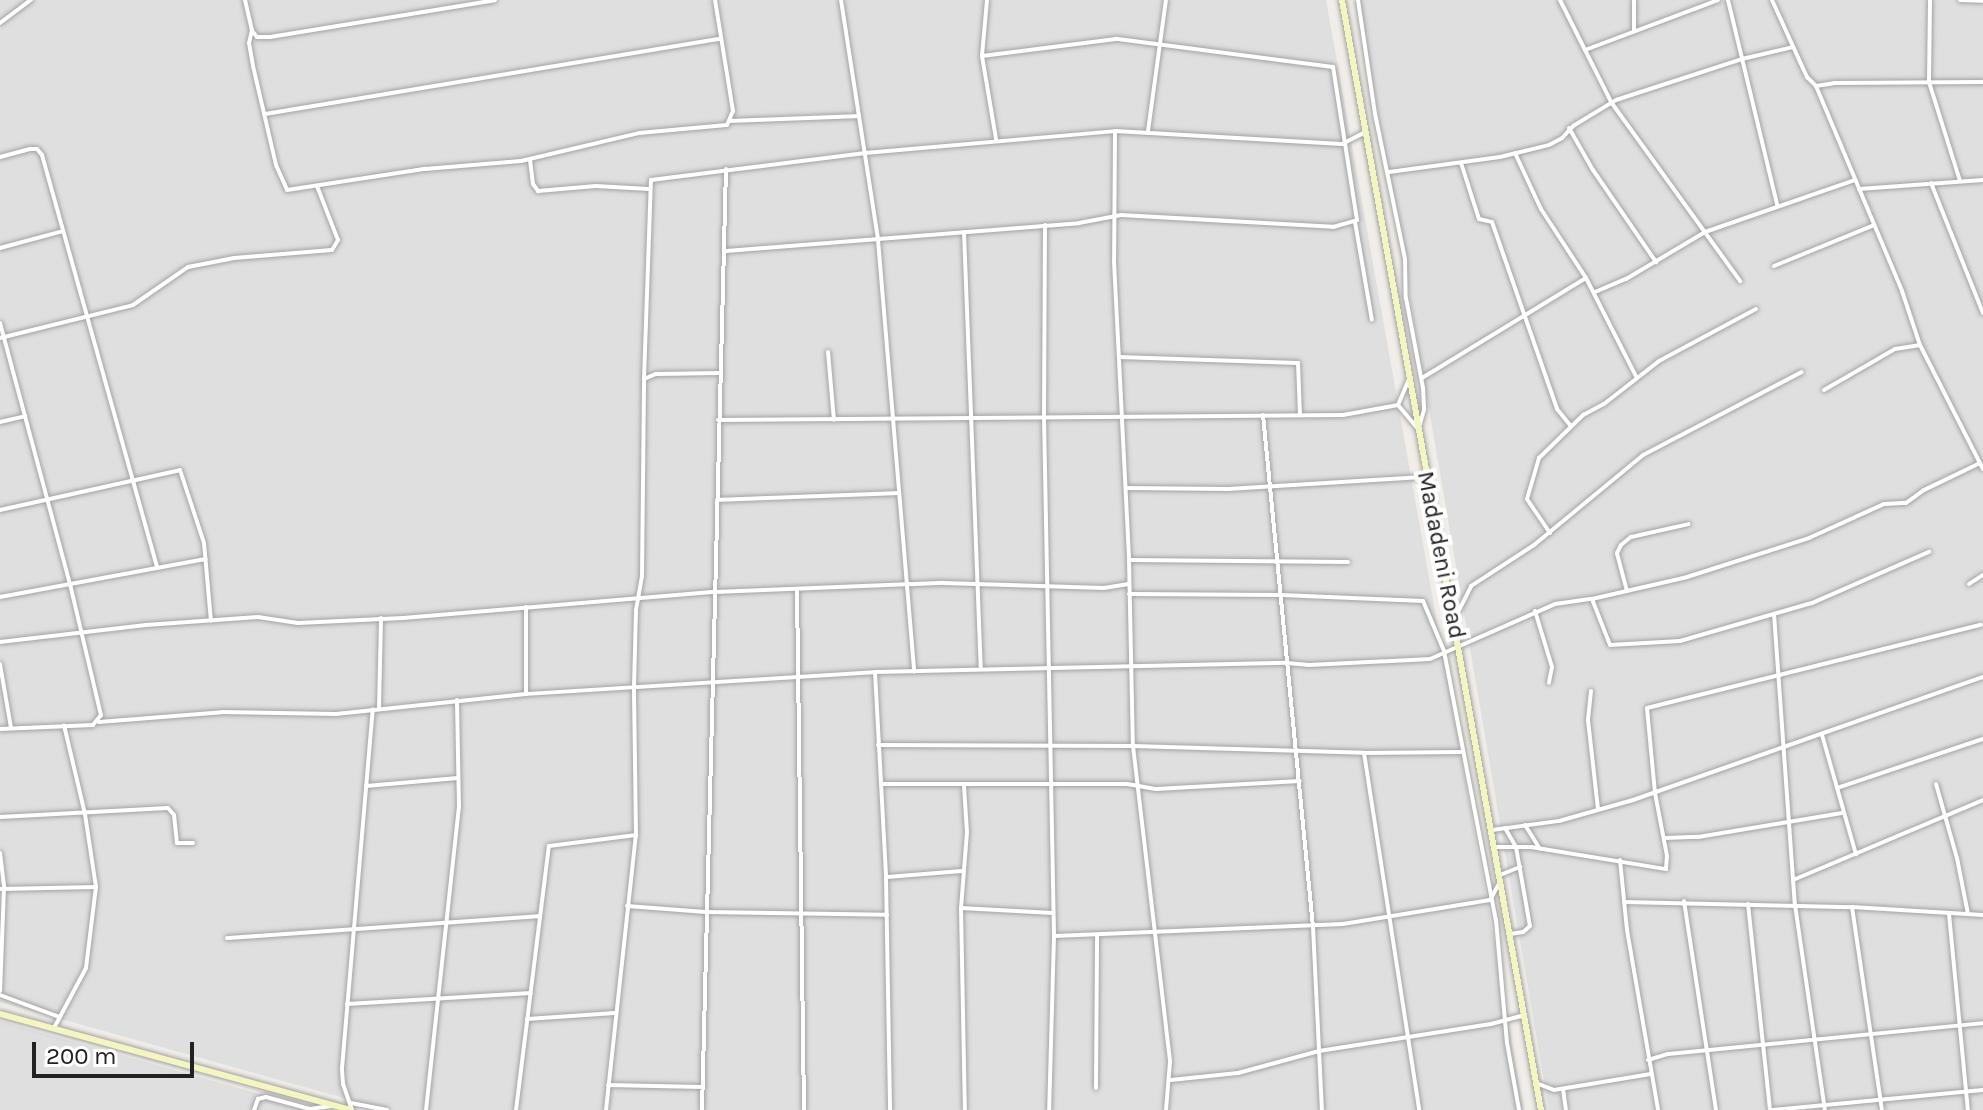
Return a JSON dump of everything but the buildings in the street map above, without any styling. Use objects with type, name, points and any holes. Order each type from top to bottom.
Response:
[{"type":"street","points":[[0,23],[31,0]]},
{"type":"street","points":[[245,0],[252,30],[250,52],[276,165],[287,190],[425,169],[530,160],[629,135],[727,125],[733,111],[715,0]]},
{"type":"street","points":[[252,30],[257,37],[270,37],[495,0]]},
{"type":"street","points":[[841,0],[878,240],[914,671]]},
{"type":"street","points":[[987,0],[982,56],[996,139]]},
{"type":"street","points":[[1148,131],[1166,0]]},
{"type":"street","name":"Madadeni Road","points":[[1342,0],[1541,1110]]},
{"type":"street","points":[[1358,0],[1374,106],[1405,259],[1406,298],[1422,378],[1424,410],[1418,429]]},
{"type":"street","points":[[1560,0],[1611,102],[1740,281]]},
{"type":"street","points":[[1634,0],[1634,30]]},
{"type":"street","points":[[1585,50],[1718,0]]},
{"type":"street","points":[[1728,0],[1777,205]]},
{"type":"street","points":[[1772,0],[1816,86],[1920,345],[1983,469]]},
{"type":"street","points":[[1930,0],[1929,82],[1960,181]]},
{"type":"street","points":[[1960,0],[1983,1]]},
{"type":"street","points":[[265,114],[720,39]]},
{"type":"street","points":[[982,56],[1101,40],[1160,43],[1333,67],[1372,320]]},
{"type":"street","points":[[1389,172],[1515,153],[1558,142],[1569,128],[1611,102],[1742,59],[1794,47]]},
{"type":"street","points":[[1816,86],[1983,82]]},
{"type":"street","points":[[731,121],[859,116]]},
{"type":"street","points":[[1569,128],[1656,262]]},
{"type":"street","points":[[606,1110],[636,835],[634,687],[638,596],[642,577],[644,379],[651,180],[996,139],[1115,131],[1346,144],[1366,132]]},
{"type":"street","points":[[1115,131],[1113,216],[1129,560],[1133,746],[1171,1080],[1166,1110]]},
{"type":"street","points":[[0,157],[30,149],[39,151],[157,567]]},
{"type":"street","points":[[1515,153],[1541,209],[1595,292],[1637,378]]},
{"type":"street","points":[[530,160],[536,190],[608,186],[649,189]]},
{"type":"street","points":[[1460,162],[1479,219],[1492,222],[1557,409],[1571,426]]},
{"type":"street","points":[[702,1110],[726,169]]},
{"type":"street","points":[[1595,292],[1656,262],[1705,232],[1855,180]]},
{"type":"street","points":[[1859,189],[1983,180]]},
{"type":"street","points":[[1931,183],[1983,313]]},
{"type":"street","points":[[2,338],[133,305],[184,268],[234,258],[332,250],[338,240],[317,185]]},
{"type":"street","points":[[726,251],[1098,221],[1113,216],[1333,227],[1355,222]]},
{"type":"street","points":[[1045,224],[1044,418],[1054,936],[1049,1110]]},
{"type":"street","points":[[1774,266],[1873,225]]},
{"type":"street","points":[[0,248],[63,231]]},
{"type":"street","points":[[964,232],[981,668]]},
{"type":"street","points":[[1422,378],[1586,278]]},
{"type":"street","points":[[1550,533],[1528,503],[1527,495],[1539,458],[1571,426],[1670,354],[1756,309]]},
{"type":"street","points":[[0,323],[83,634],[99,707],[99,722]]},
{"type":"street","points":[[1824,390],[1895,349],[1920,345]]},
{"type":"street","points":[[828,352],[834,420]]},
{"type":"street","points":[[1119,357],[1298,363],[1300,415]]},
{"type":"street","points":[[1454,620],[1471,586],[1550,533],[1643,455],[1802,372]]},
{"type":"street","points":[[644,379],[656,374],[720,373]]},
{"type":"street","points":[[1398,405],[1409,379]]},
{"type":"street","points":[[718,420],[893,421],[1300,415],[1366,413],[1398,405]]},
{"type":"street","points":[[1398,405],[1418,429]]},
{"type":"street","points":[[1263,415],[1301,781],[1313,927],[1322,1110]]},
{"type":"street","points":[[0,422],[25,416]]},
{"type":"street","points":[[1973,447],[1983,443]]},
{"type":"street","points":[[0,729],[222,712],[309,715],[526,694],[875,672],[1048,666],[1309,665],[1430,659],[1555,604],[1592,599],[1714,570],[1809,538],[1884,504],[1906,503],[1924,490],[1980,463]]},
{"type":"street","points":[[0,510],[180,470],[200,527],[211,621]]},
{"type":"street","points":[[1126,488],[1228,489],[1427,477]]},
{"type":"street","points":[[716,500],[898,493]]},
{"type":"street","points":[[1627,591],[1617,553],[1621,545],[1631,537],[1689,524]]},
{"type":"street","points":[[1592,599],[1608,642],[1614,646],[1692,638],[1835,594],[1929,552]]},
{"type":"street","points":[[0,597],[206,559]]},
{"type":"street","points":[[1129,560],[1348,562]]},
{"type":"street","points":[[1969,584],[1983,575]]},
{"type":"street","points":[[0,642],[146,625],[258,617],[298,623],[715,592],[909,584],[1104,588],[1129,584]]},
{"type":"street","points":[[797,590],[804,1110]]},
{"type":"street","points":[[1129,594],[1419,598],[1425,603],[1444,651],[1502,961],[1504,1020],[1519,1110]]},
{"type":"street","points":[[526,607],[526,694]]},
{"type":"street","points":[[1535,611],[1552,667],[1549,683]]},
{"type":"street","points":[[1774,614],[1795,905],[1825,1110]]},
{"type":"street","points":[[351,1108],[342,1076],[366,786],[376,709],[381,618]]},
{"type":"street","points":[[1495,847],[1540,849],[1666,869],[1647,708],[1981,625]]},
{"type":"street","points":[[0,664],[11,728]]},
{"type":"street","points":[[875,672],[886,877],[890,1110]]},
{"type":"street","points":[[1492,830],[1559,821],[1655,793],[1983,677]]},
{"type":"street","points":[[1591,691],[1589,731],[1598,809]]},
{"type":"street","points":[[426,1110],[459,807],[457,700]]},
{"type":"street","points":[[54,1028],[86,968],[96,887],[85,814],[64,725]]},
{"type":"street","points":[[1822,735],[1856,854]]},
{"type":"street","points":[[1837,788],[1983,739]]},
{"type":"street","points":[[878,745],[1133,746],[1297,753],[1463,752]]},
{"type":"street","points":[[1364,753],[1419,1110]]},
{"type":"street","points":[[366,786],[458,778]]},
{"type":"street","points":[[881,784],[1136,786],[1156,789],[1301,781]]},
{"type":"street","points":[[1936,784],[1968,914]]},
{"type":"street","points":[[964,786],[967,832],[961,908],[965,1110]]},
{"type":"street","points":[[1793,880],[1983,800]]},
{"type":"street","points":[[0,817],[168,808],[174,815],[176,842],[193,843]]},
{"type":"street","points":[[1664,838],[1698,837],[1842,813]]},
{"type":"street","points":[[1525,825],[1540,849]]},
{"type":"street","points":[[1505,828],[1516,847],[1530,926],[1523,932],[1510,934]]},
{"type":"street","points":[[516,1110],[550,845],[636,835]]},
{"type":"street","points":[[0,853],[0,993],[59,1017]]},
{"type":"street","points":[[1620,860],[1658,1110]]},
{"type":"street","points":[[1490,900],[1501,878],[1520,867]]},
{"type":"street","points":[[886,877],[963,871]]},
{"type":"street","points":[[2,889],[96,887]]},
{"type":"street","points":[[1490,900],[1506,914]]},
{"type":"street","points":[[1054,936],[1313,927],[1490,900]]},
{"type":"street","points":[[1684,901],[1716,1110]]},
{"type":"street","points":[[1624,902],[1852,907],[1983,915]]},
{"type":"street","points":[[1748,904],[1761,1044],[1771,1110],[1983,1090]]},
{"type":"street","points":[[627,906],[706,912],[887,915]]},
{"type":"street","points":[[1852,907],[1882,1110]]},
{"type":"street","points":[[961,908],[1053,913]]},
{"type":"street","points":[[1949,914],[1968,1110]]},
{"type":"street","points":[[227,938],[355,932],[539,916]]},
{"type":"street","points":[[1096,1088],[1097,935]]},
{"type":"street","points":[[347,1004],[531,993]]},
{"type":"street","points":[[527,1019],[615,1013]]},
{"type":"street","points":[[0,1014],[334,1105],[387,1110]]},
{"type":"street","points":[[1171,1080],[1238,1073],[1319,1051],[1409,1038],[1524,1015]]},
{"type":"street","points":[[1648,1060],[1668,1054],[1983,1023]]},
{"type":"street","points":[[1536,1083],[1550,1090],[1651,1074]]},
{"type":"street","points":[[608,1085],[702,1087]]},
{"type":"street","points":[[1562,1088],[1566,1110]]},
{"type":"street","points":[[254,1110],[258,1099],[266,1097],[310,1109],[334,1105]]},
{"type":"shaded area","points":[[0,0],[1326,0],[1524,1110],[387,1110],[0,1002]]},
{"type":"shaded area","points":[[1359,0],[1983,0],[1983,1110],[1549,1110]]},
{"type":"shaded area","points":[[0,1021],[316,1110],[0,1110]]}]
